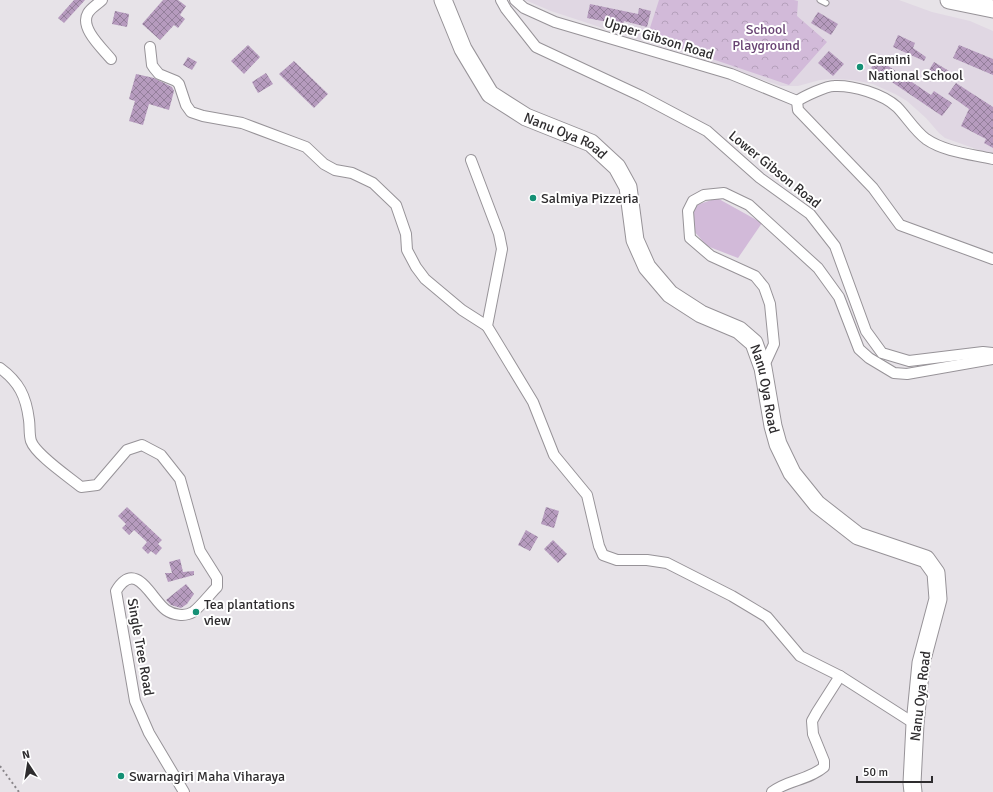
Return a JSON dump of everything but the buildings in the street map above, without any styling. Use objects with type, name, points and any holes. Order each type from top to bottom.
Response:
[{"type":"highway","name":"Nanu Oya Road","points":[[443,0],[463,49],[490,94],[526,117],[591,143],[617,167],[628,187],[635,240],[647,267],[670,294],[701,314],[740,330],[754,343],[763,368],[772,426],[778,444],[792,473],[816,504],[858,536],[926,559],[936,573],[938,599],[922,663],[915,724],[912,783],[913,792]]},
{"type":"highway","points":[[949,0],[990,10]]},
{"type":"street","points":[[102,0],[88,12],[86,20],[90,34],[111,60]]},
{"type":"street","name":"Lower Gibson Road","points":[[501,0],[506,9],[536,47],[641,96],[707,131],[760,178],[810,214],[836,246],[866,331],[882,352],[909,361],[983,352],[993,353]]},
{"type":"street","name":"Upper Gibson Road","points":[[515,0],[524,8],[555,22],[731,74],[797,101]]},
{"type":"street","points":[[150,47],[152,65],[159,74],[176,81],[186,105],[191,112],[203,116],[242,123],[306,147],[324,164],[335,170],[352,173],[373,183],[396,205],[406,234],[407,250],[416,267],[425,279],[462,310],[486,326],[533,402],[554,455],[587,495],[599,546],[604,555],[617,560],[647,560],[667,564],[732,596],[767,617],[800,656],[840,676],[915,724]]},
{"type":"street","points":[[993,159],[945,148],[925,138],[896,106],[883,97],[858,88],[833,86],[797,101],[798,110],[872,188],[900,225],[993,259]]},
{"type":"street","points":[[471,160],[499,234],[502,249],[486,326]]},
{"type":"street","points":[[763,368],[774,344],[770,304],[764,287],[756,276],[711,256],[690,238],[688,210],[693,201],[704,195],[724,193],[749,205],[818,268],[839,297],[859,348],[869,358],[894,373],[907,374],[993,359]]},
{"type":"street","name":"Single Tree Road","points":[[0,368],[16,382],[23,396],[28,412],[31,442],[41,455],[81,487],[97,485],[127,450],[142,445],[161,455],[180,479],[200,551],[217,578],[217,587],[193,612],[181,615],[166,610],[140,581],[130,579],[121,583],[116,592],[135,701],[149,733],[184,792]]},
{"type":"street","points":[[772,792],[786,784],[818,772],[824,767],[824,761],[813,734],[812,721],[840,676]]},
{"type":"lane","points":[[820,0],[826,3]]},
{"type":"path","points":[[0,766],[19,792]]},
{"type":"shaded area","name":"Gamini National School","points":[[525,0],[899,0],[932,12],[970,21],[993,31],[993,155],[945,138],[907,101],[873,84],[852,80],[833,79],[820,80],[798,86],[781,86],[693,56],[551,11]]},
{"type":"green space","name":"School Playground","points":[[659,0],[798,1],[797,16],[827,42],[789,85],[647,37]]},
{"type":"green space","points":[[717,198],[762,223],[738,258],[707,246],[693,230],[694,206]]},
{"type":"place","name":"Gamini National School","points":[[860,67]]},
{"type":"place","name":"Salmiya Pizzeria","points":[[533,198]]},
{"type":"place","name":"Tea plantations view","points":[[196,612]]},
{"type":"place","name":"Swarnagiri Maha Viharaya","points":[[121,776]]}]
